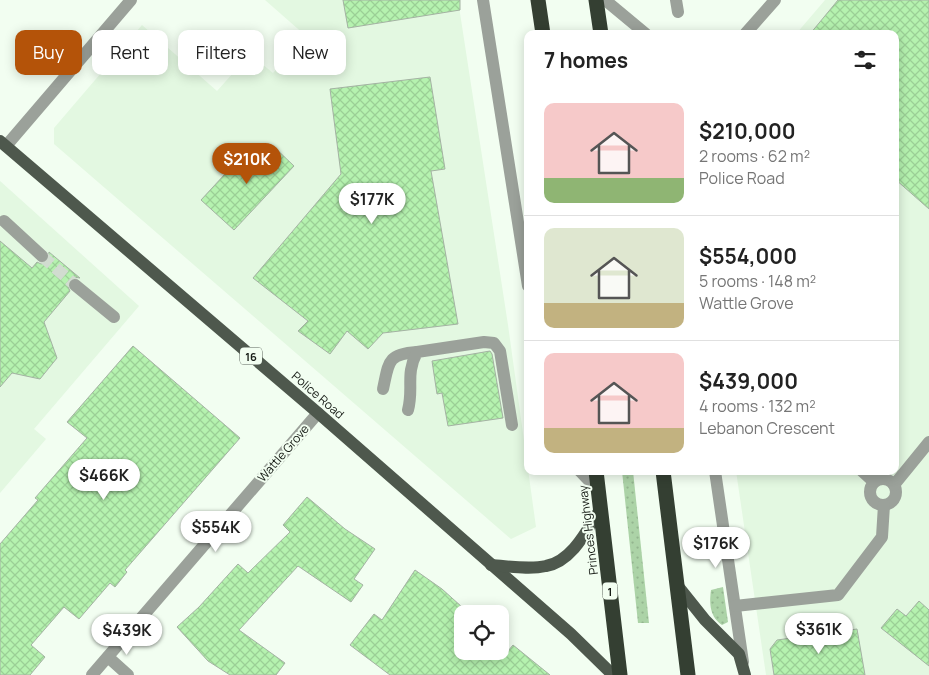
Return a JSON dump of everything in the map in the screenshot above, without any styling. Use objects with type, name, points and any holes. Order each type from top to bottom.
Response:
[{"type":"highway","points":[[538,0],[542,30]]},
{"type":"highway","points":[[596,0],[600,30]]},
{"type":"highway","name":"Princes Highway","points":[[596,475],[620,675]]},
{"type":"highway","points":[[663,475],[688,675]]},
{"type":"main road","name":"Police Road","points":[[3,143],[318,413],[571,634],[613,675]]},
{"type":"main road","points":[[491,565],[536,567],[553,564],[574,548],[601,508]]},
{"type":"main road","points":[[677,585],[705,620],[736,650],[744,669]]},
{"type":"street","points":[[3,143],[131,0]]},
{"type":"street","points":[[483,0],[524,261]]},
{"type":"street","points":[[605,0],[641,30]]},
{"type":"street","points":[[749,30],[775,0]]},
{"type":"street","points":[[4,221],[42,256]]},
{"type":"street","points":[[75,285],[114,317]]},
{"type":"street","points":[[383,389],[392,358],[399,353],[484,342],[494,343],[500,350],[512,425]]},
{"type":"street","points":[[408,410],[410,395],[409,376],[417,352]]},
{"type":"street","name":"Wattle Grove","points":[[92,675],[318,413]]},
{"type":"street","points":[[894,484],[929,442]]},
{"type":"street","points":[[584,475],[598,490]]},
{"type":"street","points":[[717,475],[744,669]]},
{"type":"street","points":[[866,475],[874,482]]},
{"type":"street","points":[[884,479],[894,484],[896,492],[894,500],[884,506],[876,504],[871,497],[870,489],[874,482],[884,479]]},
{"type":"street","points":[[735,606],[838,596],[882,536],[884,506]]},
{"type":"street","points":[[108,657],[128,675]]},
{"type":"shaded area","points":[[265,0],[458,0],[508,325],[524,440],[524,475],[529,475],[536,527],[511,539],[54,144],[54,128],[99,75],[168,75],[168,48],[178,57],[178,75],[199,75],[217,91],[231,75],[264,75],[264,66],[274,72],[274,75],[346,75],[346,30],[299,30]]},
{"type":"shaded area","points":[[825,0],[929,0],[929,675],[766,675],[737,475],[899,475],[899,30],[799,30]]},
{"type":"shaded area","points":[[142,25],[148,30],[138,30]]},
{"type":"shaded area","points":[[0,181],[139,306],[34,429],[46,439],[0,493]]},
{"type":"green space","points":[[622,475],[633,475],[649,623],[638,623]]},
{"type":"green space","points":[[723,587],[728,622],[722,625],[715,618],[711,610],[710,600],[711,590]]},
{"type":"building","points":[[343,0],[460,0],[460,10],[348,28]]},
{"type":"building","points":[[838,0],[929,0],[929,209],[899,183],[899,30],[813,30]]},
{"type":"building","points":[[430,77],[445,169],[431,171],[458,324],[383,333],[368,349],[347,331],[330,354],[298,331],[308,321],[253,278],[341,174],[330,89]]},
{"type":"building","points":[[272,145],[294,166],[234,230],[201,200],[248,149],[259,158]]},
{"type":"building","points":[[0,241],[32,268],[37,262],[41,264],[48,262],[49,252],[80,278],[73,277],[69,280],[67,284],[70,291],[44,322],[57,358],[40,379],[12,373],[0,387]]},
{"type":"building","points":[[133,346],[240,438],[125,570],[127,572],[115,587],[110,583],[79,619],[64,607],[31,645],[45,657],[30,675],[0,675],[0,544],[38,500],[35,498],[87,438],[67,422]]},
{"type":"building","points":[[490,351],[503,418],[448,426],[442,393],[437,394],[432,361]]},
{"type":"building","points":[[307,497],[345,529],[375,549],[354,579],[363,585],[351,602],[298,566],[239,630],[285,663],[276,675],[230,675],[208,661],[177,627],[199,607],[238,564],[248,573],[290,532],[283,525]]},
{"type":"building","points":[[415,570],[442,589],[460,605],[454,605],[454,660],[509,660],[509,650],[513,645],[550,675],[390,675],[350,645],[374,614],[382,620]]},
{"type":"building","points":[[919,601],[929,610],[929,666],[881,628],[897,609],[906,616]]},
{"type":"building","points":[[857,629],[865,675],[774,675],[770,649],[777,640]]},
{"type":"tunnel","points":[[42,256],[75,285]]}]
